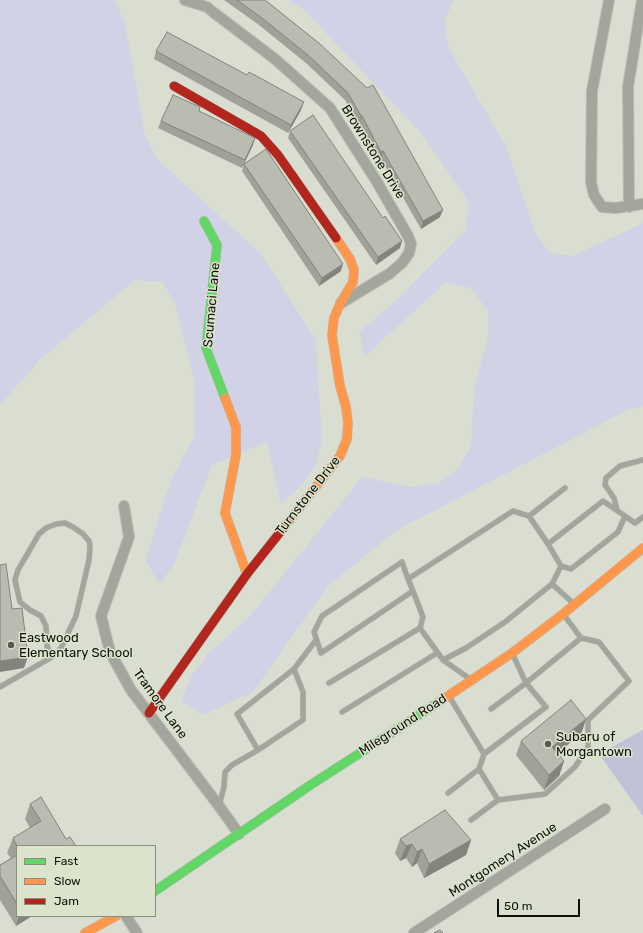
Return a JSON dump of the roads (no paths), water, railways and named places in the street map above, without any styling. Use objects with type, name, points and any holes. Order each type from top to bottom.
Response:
[{"type":"street","name":"Brownstone Drive","points":[[185,0],[207,7],[275,59],[330,108],[373,176],[408,236],[411,244],[409,253],[402,263],[389,274],[340,304]]},
{"type":"street","points":[[610,0],[592,91],[591,182],[594,196],[602,207],[616,208],[643,204]]},
{"type":"street","points":[[629,207],[628,87],[642,0]]},
{"type":"street","name":"Turnstone Drive","points":[[149,713],[247,574],[340,456],[347,439],[348,423],[346,407],[340,386],[332,335],[334,318],[352,282],[354,270],[350,259],[278,155],[261,136],[174,86]]},
{"type":"street","name":"Scumaci Lane","points":[[204,221],[217,245],[206,348],[236,427],[236,455],[225,513],[247,574]]},
{"type":"street","name":"Tramore Lane","points":[[124,506],[129,537],[102,616],[110,652],[131,690],[239,834]]},
{"type":"street","name":"Mileground Road","points":[[156,890],[312,784],[448,696],[512,652],[563,614],[643,548]]},
{"type":"street","name":"Montgomery Avenue","points":[[414,933],[605,809]]},
{"type":"street","points":[[85,933],[114,917]]},
{"type":"street","points":[[127,917],[137,933]]},
{"type":"lane","points":[[617,510],[614,498],[605,485],[606,478],[620,466],[643,460]]},
{"type":"lane","points":[[529,516],[565,488]]},
{"type":"lane","points":[[548,544],[603,501],[635,523],[642,519]]},
{"type":"lane","points":[[408,579],[513,511],[529,516],[561,566],[571,569],[618,532],[625,516]]},
{"type":"lane","points":[[0,687],[52,657],[61,648],[76,616],[90,560],[90,546],[89,541],[83,534],[65,523],[56,524],[46,528],[39,534],[18,570],[15,580],[20,602],[41,616],[46,626],[47,646],[52,657]]},
{"type":"lane","points":[[329,683],[420,628],[423,617],[402,562],[322,616],[314,632],[321,653],[413,591]]},
{"type":"lane","points":[[443,660],[466,648],[505,622],[552,584],[561,566]]},
{"type":"lane","points":[[552,584],[574,605]]},
{"type":"lane","points":[[472,820],[498,800],[545,794],[575,767],[588,747],[588,720],[629,681],[599,642],[581,638],[563,614]]},
{"type":"lane","points":[[420,628],[437,654],[471,680]]},
{"type":"lane","points":[[491,709],[526,683],[581,638]]},
{"type":"lane","points":[[258,750],[237,714],[294,669],[316,640]]},
{"type":"lane","points":[[448,793],[480,769],[484,754],[546,707],[526,683],[512,652]]},
{"type":"lane","points":[[342,712],[437,654]]},
{"type":"lane","points":[[219,806],[224,787],[225,772],[232,764],[258,750],[303,720],[303,692],[294,669]]},
{"type":"lane","points":[[448,696],[484,754]]},
{"type":"lane","points":[[480,769],[498,800]]},
{"type":"place","name":"Eastwood Elementary School","points":[[11,645]]},
{"type":"place","name":"Subaru of Morgantown","points":[[548,744]]}]
